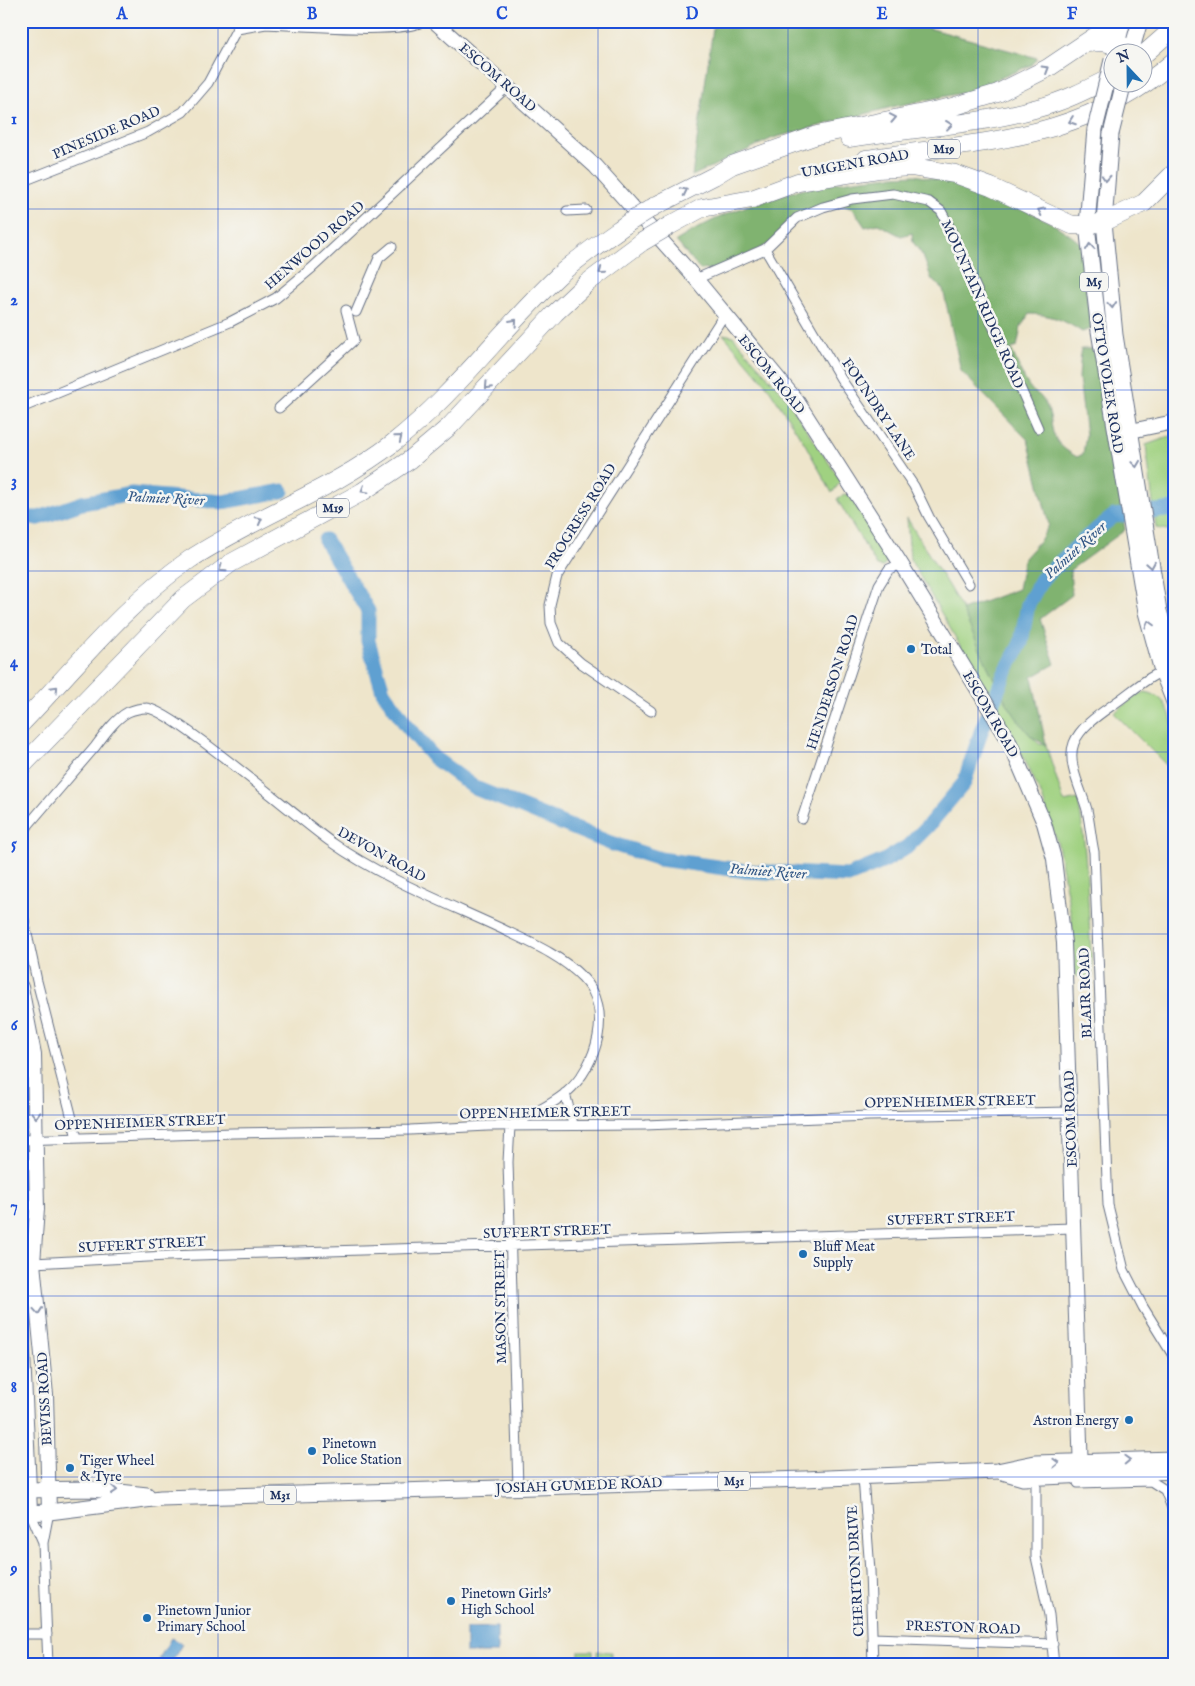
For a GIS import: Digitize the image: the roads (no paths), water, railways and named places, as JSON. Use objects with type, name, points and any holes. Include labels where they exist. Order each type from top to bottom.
[{"type":"highway","points":[[714,176],[732,164],[817,135],[952,107],[998,93],[1048,68],[1118,21]]},
{"type":"highway","points":[[1145,42],[1174,28]]},
{"type":"highway","points":[[1087,43],[1102,47]]},
{"type":"highway","name":"UMGENI ROAD","points":[[702,208],[777,178],[835,164],[974,145],[1036,133],[1074,121],[1108,106],[1153,78],[1174,61]]},
{"type":"highway","name":"UMGENI ROAD","points":[[714,176],[810,144],[964,123],[1038,108],[1081,93],[1102,82]]},
{"type":"highway","points":[[702,208],[752,199],[820,177],[878,169],[912,167],[955,174],[991,187],[1072,224],[1096,223],[1144,203],[1174,173]]},
{"type":"highway","name":"M19","points":[[21,724],[132,607],[165,578],[211,547],[340,477],[391,444],[438,404],[559,275],[591,249],[628,223],[655,206],[714,176]]},
{"type":"highway","name":"M19","points":[[21,767],[183,599],[236,560],[362,492],[411,459],[450,426],[562,307],[613,262],[642,242],[702,208]]},
{"type":"highway","points":[[21,776],[48,740]]},
{"type":"main road","name":"OTTO VOLEK ROAD","points":[[1123,21],[1124,42]]},
{"type":"main road","name":"OTTO VOLEK ROAD","points":[[1130,42],[1140,21]]},
{"type":"main road","name":"OTTO VOLEK ROAD","points":[[1109,92],[1095,129],[1099,332],[1116,434],[1174,661]]},
{"type":"main road","name":"OTTO VOLEK ROAD","points":[[1122,92],[1111,134],[1096,223],[1131,431],[1133,498]]},
{"type":"main road","name":"OTTO VOLEK ROAD","points":[[1137,519],[1146,612],[1168,669],[1174,702]]},
{"type":"main road","name":"JOSIAH GUMEDE ROAD","points":[[26,1512],[49,1512],[161,1498],[864,1477],[997,1471],[1036,1475],[1080,1468],[1174,1459]]},
{"type":"main road","name":"JOSIAH GUMEDE ROAD","points":[[1080,1468],[1174,1471]]},
{"type":"main road","name":"JOSIAH GUMEDE ROAD","points":[[25,1490],[128,1491],[161,1498]]},
{"type":"street","points":[[239,25],[264,23],[373,29],[412,26],[424,21]]},
{"type":"street","name":"ESCOM ROAD","points":[[434,21],[595,166],[696,279],[797,401],[902,564],[987,703],[1008,739],[1025,777],[1044,823],[1054,859],[1064,943],[1080,1468]]},
{"type":"street","name":"PINESIDE ROAD","points":[[21,182],[148,132],[183,112],[208,83],[239,25]]},
{"type":"street","name":"HENWOOD ROAD","points":[[21,408],[230,322],[276,298],[312,268],[508,86]]},
{"type":"street","name":"MOUNTAIN RIDGE ROAD","points":[[696,279],[765,249],[778,234],[797,218],[823,207],[852,199],[893,194],[929,202],[935,205],[948,222],[1038,428]]},
{"type":"street","points":[[567,211],[586,210]]},
{"type":"street","points":[[279,408],[354,340],[351,311],[379,258],[392,247]]},
{"type":"street","name":"FOUNDRY LANE","points":[[765,249],[841,379],[914,486],[929,517],[969,584]]},
{"type":"street","name":"PROGRESS ROAD","points":[[651,711],[581,663],[559,643],[551,624],[550,605],[557,576],[724,315]]},
{"type":"street","points":[[1116,434],[1174,422]]},
{"type":"street","name":"HENDERSON ROAD","points":[[802,819],[879,585],[889,569],[902,564]]},
{"type":"street","name":"BLAIR ROAD","points":[[1168,669],[1115,704],[1080,732],[1074,742],[1072,758],[1087,811],[1094,852],[1108,1205],[1124,1270],[1143,1308],[1174,1357]]},
{"type":"street","name":"DEVON ROAD","points":[[21,836],[111,728],[129,711],[151,708],[187,729],[346,852],[390,876],[527,941],[567,963],[584,979],[594,992],[600,1011],[597,1041],[590,1063],[579,1080],[565,1093],[510,1126]]},
{"type":"street","points":[[21,906],[37,980],[77,1138]]},
{"type":"street","name":"BEVISS ROAD","points":[[21,987],[34,1054],[37,1209],[27,1262],[46,1395],[49,1512],[43,1543],[48,1665]]},
{"type":"street","points":[[565,1093],[573,1124]]},
{"type":"street","name":"OPPENHEIMER STREET","points":[[21,1140],[573,1124],[645,1125],[869,1116],[1070,1112]]},
{"type":"street","name":"MASON STREET","points":[[510,1126],[508,1162],[518,1486]]},
{"type":"street","name":"SUFFERT STREET","points":[[27,1262],[1073,1228]]},
{"type":"street","name":"BEVISS ROAD","points":[[21,1308],[26,1512],[43,1543]]},
{"type":"street","points":[[1054,1665],[1036,1557],[1036,1475],[1151,1481],[1165,1490],[1174,1513]]},
{"type":"street","name":"CHERITON DRIVE","points":[[864,1477],[873,1665]]},
{"type":"street","points":[[21,1634],[47,1634]]},
{"type":"street","name":"PRESTON ROAD","points":[[872,1638],[1052,1644]]},
{"type":"water","points":[[497,1627],[497,1653],[466,1653],[466,1628]]},
{"type":"water","points":[[171,1638],[182,1644],[170,1665],[159,1659]]},
{"type":"waterway","name":"Palmiet River","points":[[21,518],[39,518],[82,503],[132,494],[223,502],[282,491]]},
{"type":"waterway","name":"Palmiet River","points":[[325,540],[368,611],[368,641],[383,691],[407,726],[434,758],[475,788],[610,843],[660,859],[746,871],[848,876],[884,861],[907,847],[928,826],[964,783],[982,729],[1004,675],[1021,643],[1028,604],[1042,579],[1087,537],[1114,516],[1174,509]]},
{"type":"place","name":"Total","points":[[911,649]]},
{"type":"place","name":"Bluff Meat Supply","points":[[803,1254]]},
{"type":"place","name":"Astron Energy","points":[[1129,1420]]},
{"type":"place","name":"Pinetown Police Station","points":[[312,1451]]},
{"type":"place","name":"Tiger Wheel & Tyre","points":[[70,1468]]},
{"type":"place","name":"Pinetown Girls' High School","points":[[451,1601]]},
{"type":"place","name":"Pinetown Junior Primary School","points":[[147,1618]]}]
